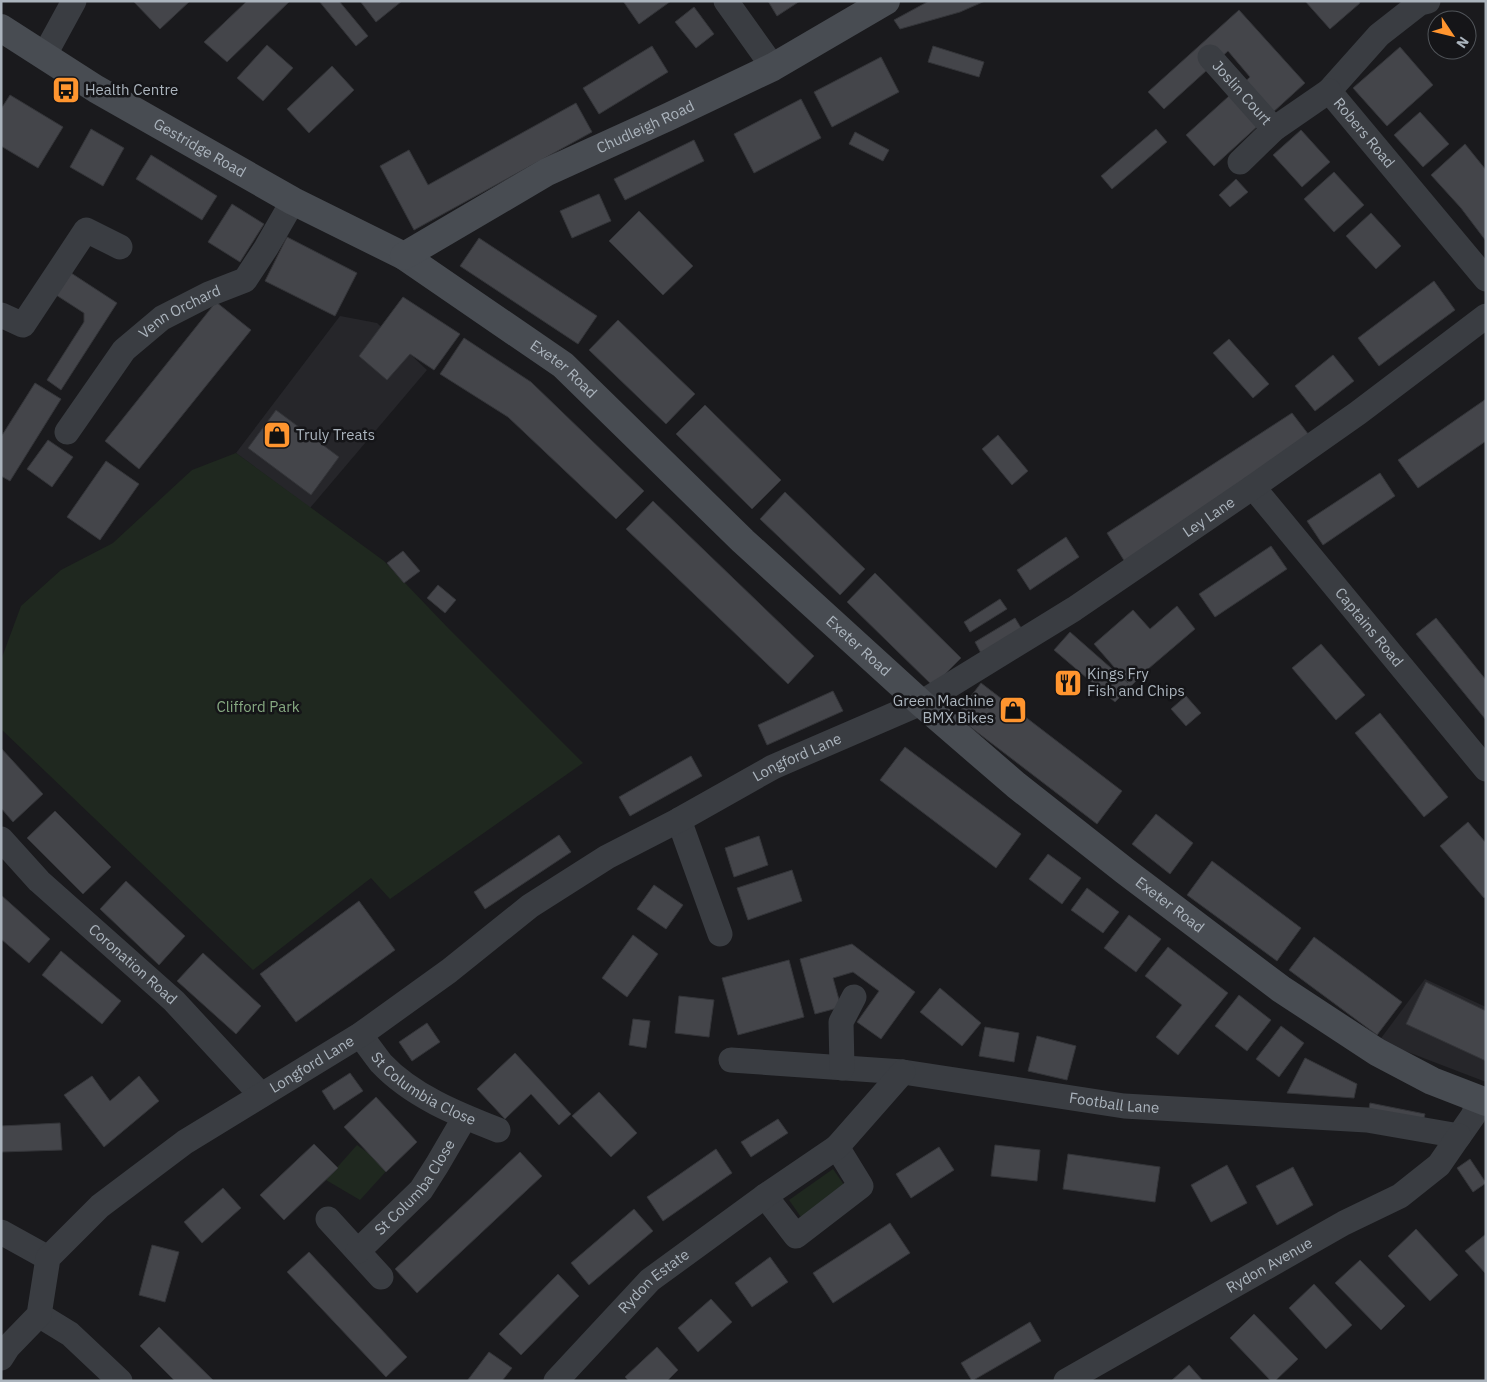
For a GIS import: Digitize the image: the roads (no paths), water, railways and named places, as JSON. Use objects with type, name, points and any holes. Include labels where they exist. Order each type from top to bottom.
[{"type":"main road","name":"Chudleigh Road","points":[[404,256],[547,172],[773,67],[886,1]]},
{"type":"main road","name":"Gestridge Road","points":[[1,28],[96,89],[293,201],[404,256]]},
{"type":"main road","name":"Exeter Road","points":[[404,256],[563,365],[743,541],[921,703],[1016,785],[1125,872],[1281,989],[1378,1052],[1432,1081],[1482,1101]]},
{"type":"street","points":[[44,56],[74,1]]},
{"type":"street","points":[[726,1],[773,67]]},
{"type":"street","name":"Robers Road","points":[[1428,1],[1420,3],[1379,35],[1329,91],[1486,279]]},
{"type":"street","name":"Joslin Court","points":[[1210,57],[1274,129]]},
{"type":"street","name":"Joslin Court","points":[[1240,162],[1274,129],[1329,91]]},
{"type":"street","name":"Venn Orchard","points":[[67,432],[124,350],[162,318],[209,294],[245,280],[293,201]]},
{"type":"street","points":[[1,315],[23,325],[86,230],[120,247]]},
{"type":"street","name":"Ley Lane","points":[[921,703],[1074,609],[1253,487],[1358,413],[1486,316]]},
{"type":"street","name":"Captains Road","points":[[1253,487],[1486,769]]},
{"type":"street","name":"Longford Lane","points":[[48,1258],[100,1206],[185,1142],[360,1035],[449,971],[530,906],[607,857],[679,820],[773,767],[921,703]]},
{"type":"street","points":[[679,820],[720,934]]},
{"type":"street","name":"Coronation Road","points":[[1,839],[39,881],[174,1001],[261,1095]]},
{"type":"street","points":[[842,1068],[841,1022],[854,997]]},
{"type":"street","name":"St Columbia Close","points":[[360,1035],[382,1063],[410,1087],[465,1117],[498,1130]]},
{"type":"street","name":"Football Lane","points":[[731,1060],[903,1072],[1124,1106],[1367,1120],[1459,1136]]},
{"type":"street","name":"Rydon Estate","points":[[556,1381],[650,1280],[765,1196],[837,1147],[903,1072]]},
{"type":"street","points":[[1459,1136],[1482,1101]]},
{"type":"street","name":"St Columba Close","points":[[358,1251],[421,1190],[465,1117]]},
{"type":"street","name":"Rydon Avenue","points":[[1066,1381],[1344,1223],[1400,1196],[1439,1165],[1459,1136]]},
{"type":"street","points":[[765,1196],[796,1236],[861,1186],[837,1147]]},
{"type":"street","points":[[328,1219],[381,1277]]},
{"type":"street","points":[[1,1232],[48,1258],[39,1314],[8,1347],[1,1358]]},
{"type":"street","points":[[39,1314],[70,1334],[120,1381]]},
{"type":"place","name":"Health Centre","points":[[66,90]]},
{"type":"place","name":"Truly Treats","points":[[277,435]]},
{"type":"place","name":"Kings Fry Fish and Chips","points":[[1068,683]]},
{"type":"place","name":"Green Machine BMX Bikes","points":[[1013,710]]},
{"type":"park label","name":"Clifford Park","points":[[258,707]]}]
